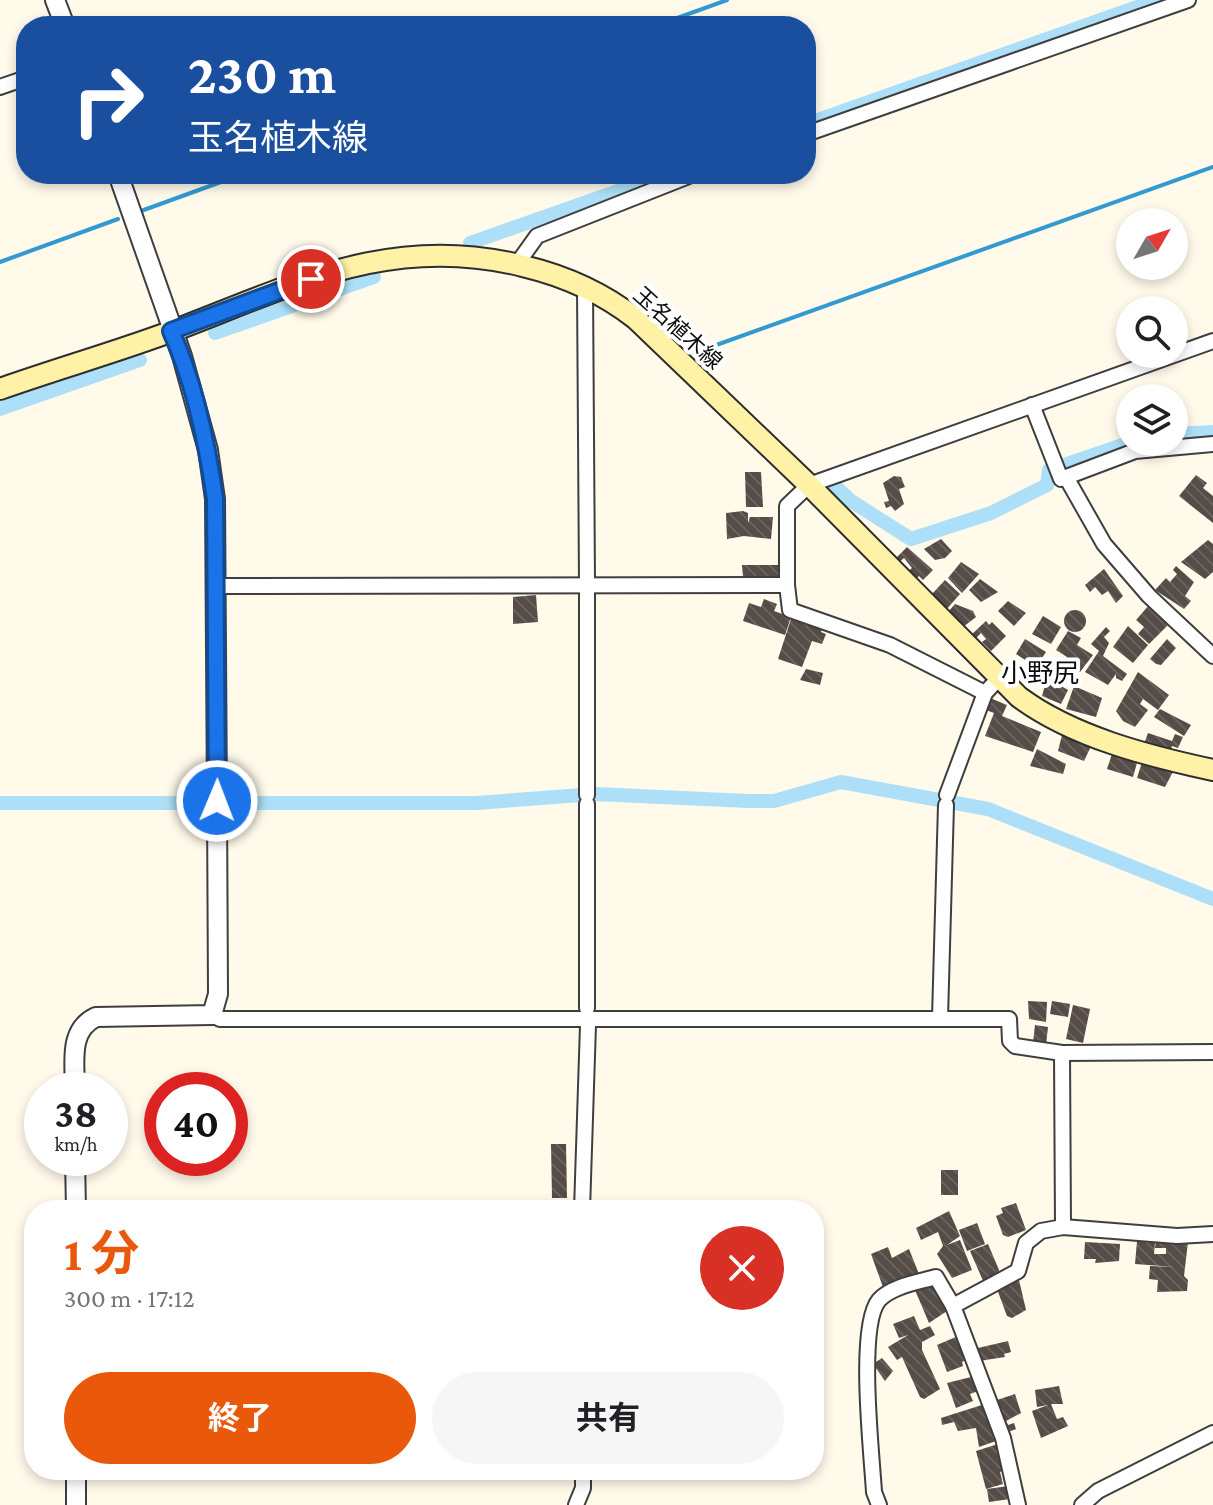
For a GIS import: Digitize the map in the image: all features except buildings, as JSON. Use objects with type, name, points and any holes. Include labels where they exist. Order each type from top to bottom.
[{"type":"main road","name":"玉名植木線","points":[[0,389],[176,342],[340,268],[410,254],[449,254],[517,264],[608,297],[636,319],[809,485],[992,685],[1019,697],[1054,720],[1121,744],[1211,765]]},
{"type":"street","points":[[816,130],[1188,0]]},
{"type":"street","points":[[121,184],[176,342],[208,450],[215,499],[218,586],[218,994],[212,1015]]},
{"type":"street","points":[[517,264],[537,236],[669,184]]},
{"type":"street","points":[[585,287],[587,1008]]},
{"type":"street","points":[[940,1018],[946,800],[992,685],[790,610],[787,506],[809,485],[1213,341]]},
{"type":"street","points":[[1032,405],[1061,479],[1135,451],[1213,444]]},
{"type":"street","points":[[1066,477],[1104,544],[1149,596],[1213,656]]},
{"type":"street","points":[[218,586],[787,585]]},
{"type":"street","points":[[76,1072],[77,1033],[88,1020],[96,1017],[1009,1019],[1010,1041],[1015,1046],[1062,1053],[1213,1052]]},
{"type":"street","points":[[582,1200],[588,1025]]},
{"type":"street","points":[[1062,1053],[1063,1227]]},
{"type":"street","points":[[75,1176],[76,1200]]},
{"type":"street","points":[[953,1306],[1018,1271],[1032,1235],[1063,1227],[1177,1236],[1213,1234]]},
{"type":"street","points":[[879,1505],[874,1492],[867,1364],[875,1305],[891,1291],[936,1277],[953,1306],[1003,1438],[1018,1505]]},
{"type":"street","points":[[1082,1505],[1098,1491],[1213,1433]]},
{"type":"street","points":[[76,1480],[76,1505]]},
{"type":"street","points":[[580,1503],[582,1480]]},
{"type":"waterway","points":[[683,16],[727,0]]},
{"type":"waterway","points":[[816,120],[1157,0]]},
{"type":"waterway","points":[[694,353],[1213,167]]},
{"type":"waterway","points":[[141,211],[215,184]]},
{"type":"waterway","points":[[470,243],[638,184]]},
{"type":"waterway","points":[[0,262],[118,219]]},
{"type":"waterway","points":[[215,333],[374,277]]},
{"type":"waterway","points":[[0,409],[140,360]]},
{"type":"waterway","points":[[1188,433],[1213,432]]},
{"type":"waterway","points":[[831,482],[851,501],[911,539],[991,513],[1047,485],[1049,470],[1116,447]]},
{"type":"waterway","points":[[0,803],[476,803],[595,794],[774,801],[841,782],[988,809],[1213,899]]},
{"type":"district","name":"小野尻","points":[[1040,673]]},
{"type":"route","points":[[217,801],[218,586],[215,499],[208,450],[182,356],[171,331],[311,279]]}]
